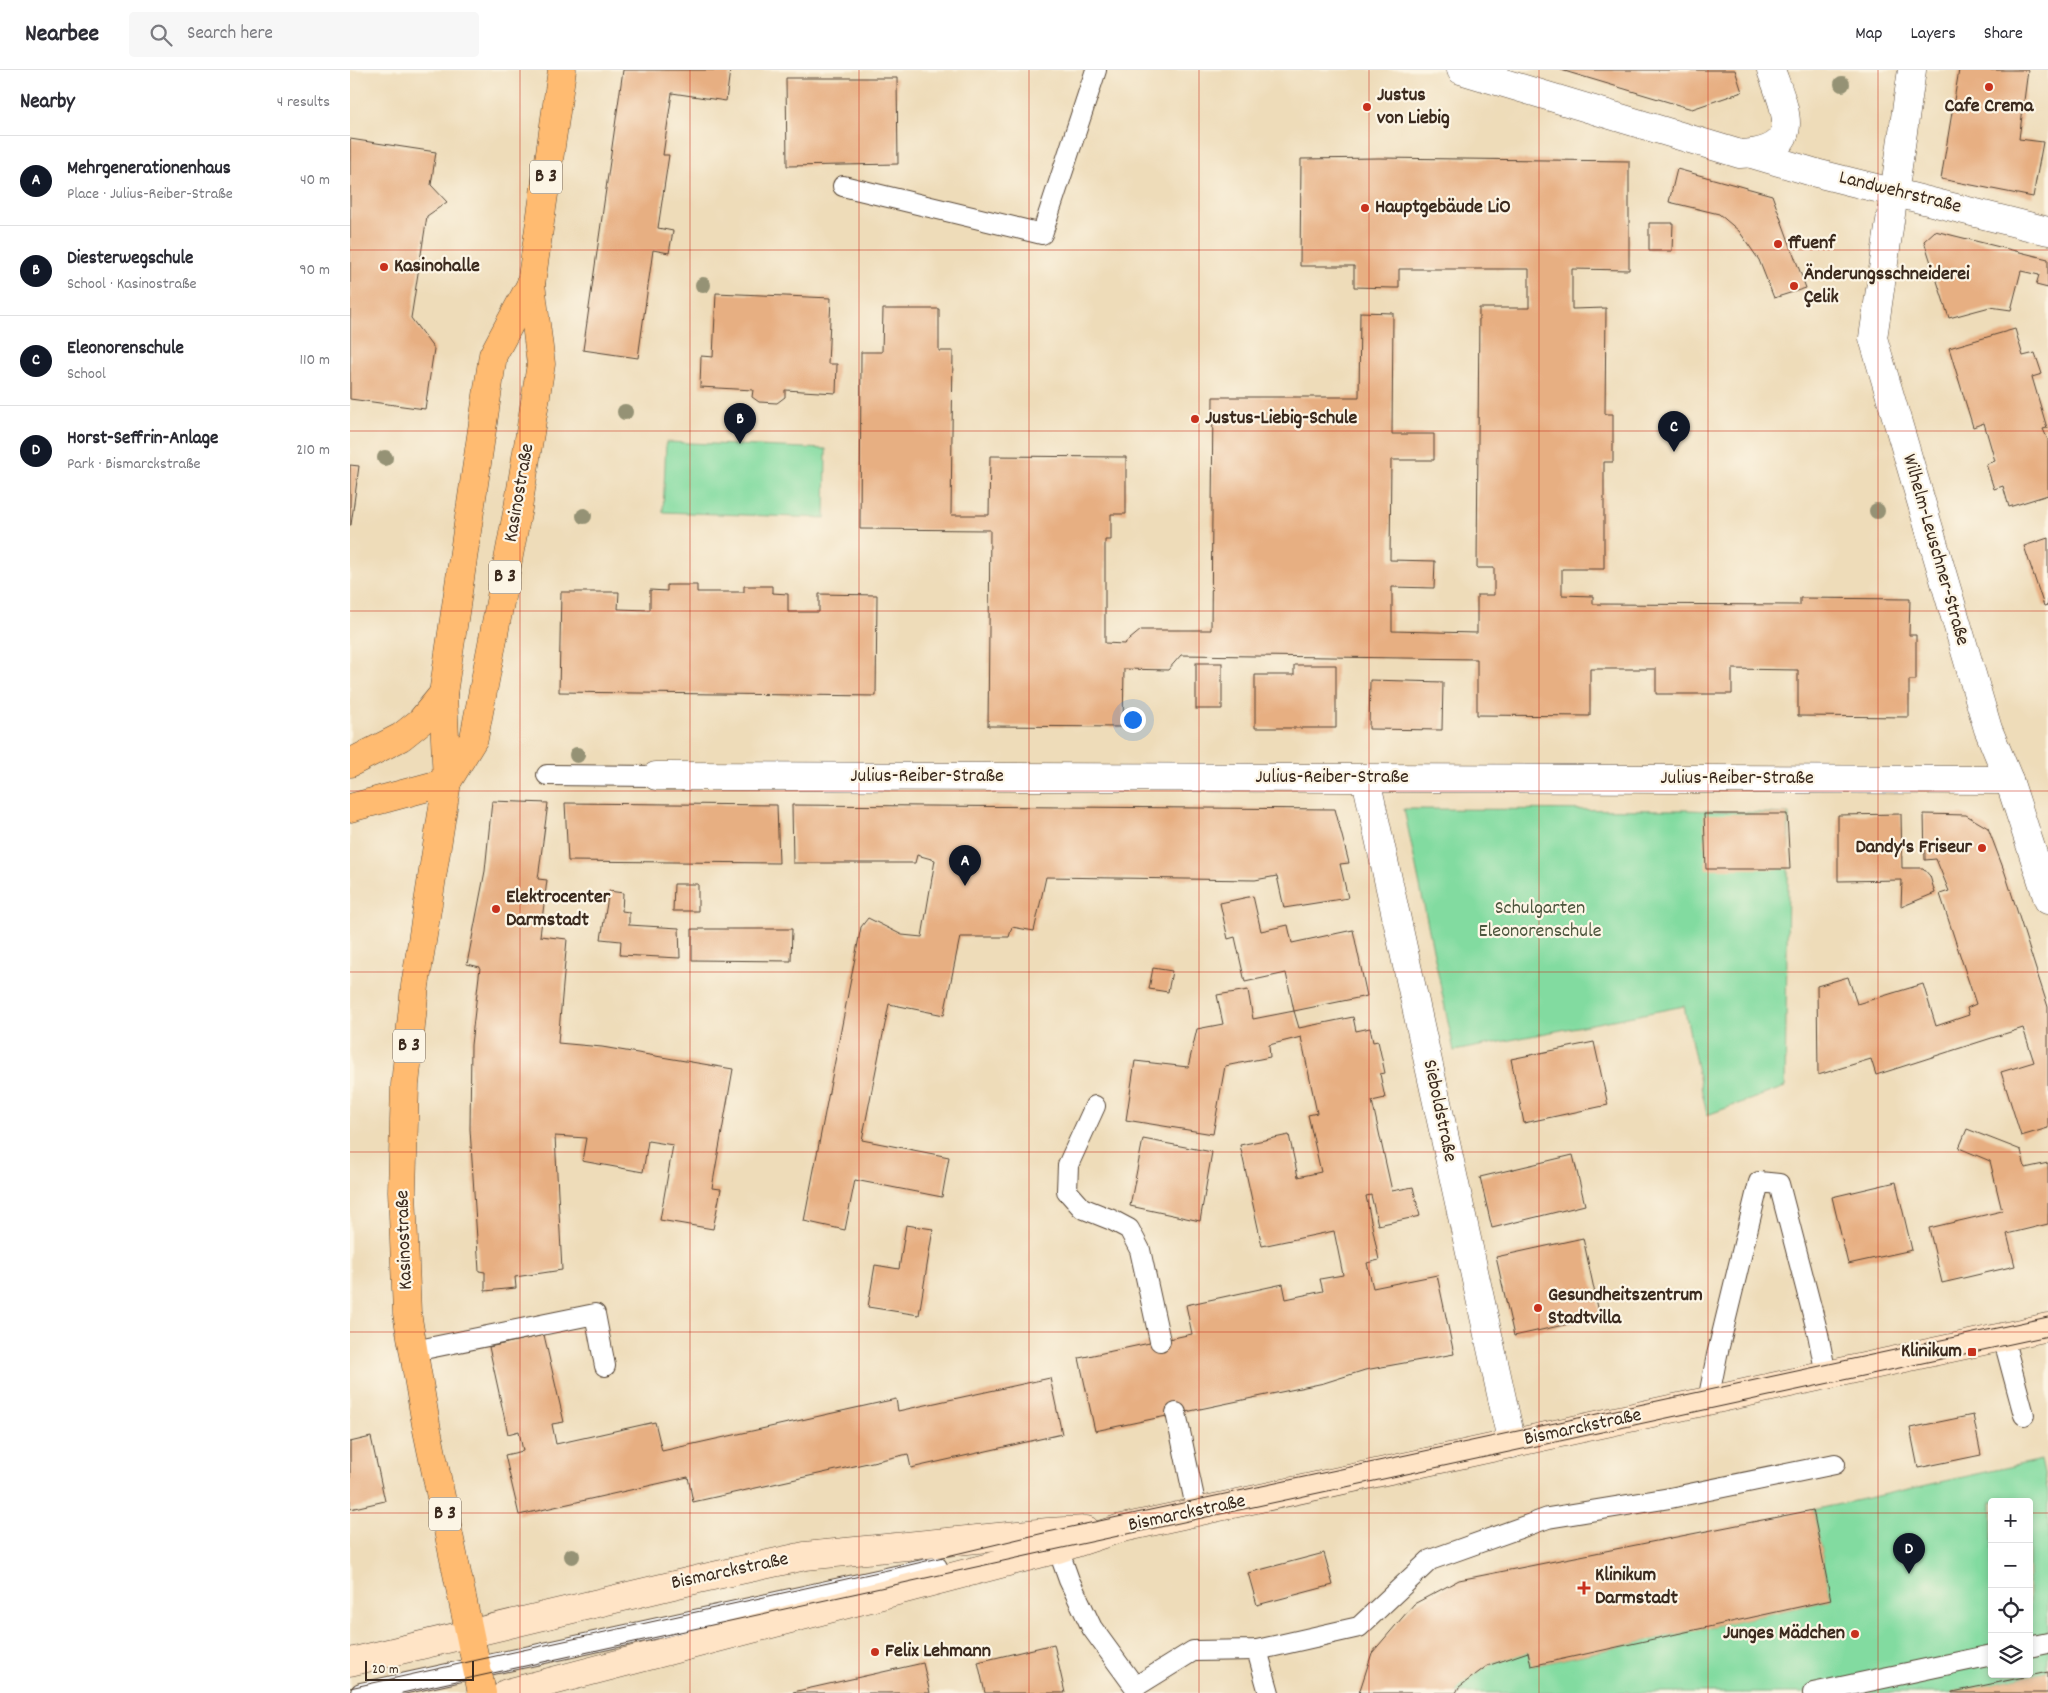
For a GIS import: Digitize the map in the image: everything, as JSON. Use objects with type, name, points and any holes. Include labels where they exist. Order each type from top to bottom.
[{"type":"main road","name":"Kasinostraße","points":[[447,782],[474,738],[518,508],[541,364],[531,284],[562,70]]},
{"type":"main road","name":"Kasinostraße","points":[[479,1680],[429,1439],[407,1313],[402,1191],[405,1085],[415,986],[447,782],[442,694],[493,354],[531,284]]},
{"type":"main road","points":[[350,763],[401,737],[421,721],[442,694]]},
{"type":"main road","points":[[350,808],[447,782]]},
{"type":"main road","name":"Bismarckstraße","points":[[507,1693],[1058,1549],[1118,1529],[2048,1327]]},
{"type":"main road","name":"Bismarckstraße","points":[[350,1662],[699,1579],[805,1556],[1048,1532],[1118,1529]]},
{"type":"street","name":"Landwehrstraße","points":[[1461,70],[1740,154],[1752,154],[1816,173],[2048,231]]},
{"type":"street","points":[[1752,154],[1775,145],[1782,138],[1785,130],[1787,116],[1771,70]]},
{"type":"street","name":"Wilhelm-Leuschner-Straße","points":[[1912,70],[1873,338],[1988,729],[2009,780],[2048,900]]},
{"type":"street","name":"Julius-Reiber-Straße","points":[[656,776],[2009,780]]},
{"type":"street","name":"Sieboldstraße","points":[[1366,779],[1512,1444]]},
{"type":"lane","points":[[843,186],[1042,234],[1096,70]]},
{"type":"lane","points":[[547,775],[656,776]]},
{"type":"lane","points":[[1095,1106],[1068,1165],[1067,1191],[1082,1208],[1129,1229],[1140,1250],[1160,1341]]},
{"type":"lane","points":[[1708,1401],[1717,1355],[1759,1182],[1780,1184],[1818,1334],[1826,1375]]},
{"type":"lane","points":[[414,1351],[595,1314],[605,1366]]},
{"type":"lane","points":[[2003,1337],[2024,1414]]},
{"type":"lane","points":[[1176,1413],[1197,1512]]},
{"type":"lane","points":[[1058,1549],[1069,1580],[1092,1628],[1135,1690],[1193,1651],[1257,1650],[1359,1627],[1430,1560],[1548,1518],[1670,1498],[1835,1464]]},
{"type":"lane","name":"Bismarckstraße","points":[[361,1693],[479,1680],[1118,1529]]},
{"type":"lane","points":[[2033,1646],[2048,1643]]},
{"type":"lane","points":[[1257,1650],[1269,1693]]},
{"type":"lane","points":[[1813,1693],[1988,1656]]},
{"type":"green space","points":[[666,442],[826,449],[825,518],[663,512]]},
{"type":"green space","name":"Schulgarten Eleonorenschule","points":[[1404,809],[1688,810],[1789,814],[1785,1087],[1707,1115],[1684,1006],[1454,1051]]},
{"type":"green space","points":[[2041,1460],[2048,1492],[2048,1672],[2033,1675],[2033,1498],[1988,1498],[1988,1678],[2020,1678],[1949,1693],[1456,1693],[1468,1678],[1487,1666],[1528,1652],[1532,1666],[1831,1600],[1813,1510]]},
{"type":"building","points":[[623,70],[730,70],[726,101],[672,93],[663,155],[669,155],[658,228],[673,231],[669,253],[653,250],[638,358],[583,350]]},
{"type":"building","points":[[1561,70],[1735,70],[1742,92],[1692,109]]},
{"type":"building","points":[[1959,70],[2028,70],[2019,139],[2043,142],[2033,197],[1941,179]]},
{"type":"building","points":[[786,78],[897,78],[898,164],[787,166]]},
{"type":"building","name":"Kasinohalle","points":[[350,139],[436,152],[431,185],[447,202],[427,216],[411,318],[434,349],[425,409],[350,399]]},
{"type":"building","points":[[1301,159],[1629,161],[1629,270],[1572,269],[1572,309],[1606,308],[1605,414],[1613,414],[1613,462],[1604,462],[1604,569],[1562,569],[1562,595],[1593,596],[1593,604],[1800,605],[1800,598],[1910,599],[1909,635],[1916,635],[1916,680],[1909,680],[1909,717],[1798,716],[1798,670],[1732,669],[1732,694],[1656,694],[1656,669],[1590,669],[1590,716],[1477,715],[1477,659],[1181,655],[1168,670],[1124,669],[1123,727],[988,726],[990,530],[860,529],[861,352],[882,352],[883,309],[939,309],[939,351],[953,351],[951,515],[989,515],[990,456],[1126,457],[1126,514],[1111,514],[1111,540],[1105,540],[1105,643],[1124,644],[1141,630],[1211,630],[1213,397],[1359,397],[1360,312],[1393,313],[1392,434],[1434,434],[1434,460],[1391,460],[1390,560],[1435,561],[1434,588],[1392,587],[1392,631],[1477,633],[1477,595],[1494,595],[1494,568],[1477,568],[1479,308],[1529,308],[1529,269],[1399,269],[1399,288],[1393,288],[1354,287],[1354,266],[1300,266]]},
{"type":"building","points":[[1677,169],[1772,195],[1806,288],[1774,298],[1759,260],[1739,231],[1719,214],[1669,202]]},
{"type":"building","points":[[1649,223],[1673,223],[1672,251],[1649,251]]},
{"type":"building","points":[[1935,231],[2048,259],[2048,288],[2036,285],[2039,275],[2021,271],[2011,310],[1990,307],[1949,318],[1924,241]]},
{"type":"building","points":[[716,293],[831,298],[828,364],[837,364],[836,393],[785,390],[785,397],[777,403],[759,402],[752,397],[753,390],[700,387],[701,356],[713,357]]},
{"type":"building","points":[[2015,329],[2023,356],[2035,353],[2042,374],[2032,377],[2047,428],[2043,429],[2048,440],[2048,495],[2009,507],[2003,486],[1994,489],[1986,464],[1995,461],[1984,423],[1973,427],[1949,348]]},
{"type":"building","points":[[350,465],[359,466],[351,525],[350,525]]},
{"type":"building","points":[[2048,538],[2048,605],[2044,606],[2024,546]]},
{"type":"building","points":[[667,585],[697,585],[697,592],[744,592],[744,586],[772,586],[772,593],[788,594],[788,612],[819,612],[819,594],[877,595],[876,696],[559,692],[561,592],[619,592],[618,609],[650,610],[650,590],[667,591]]},
{"type":"building","points":[[1196,663],[1222,663],[1222,709],[1196,709]]},
{"type":"building","points":[[1294,665],[1336,665],[1336,728],[1255,728],[1255,675],[1294,675]]},
{"type":"building","points":[[1370,680],[1443,682],[1442,730],[1369,729]]},
{"type":"building","points":[[492,801],[548,803],[538,879],[547,880],[540,936],[567,939],[558,1043],[602,1047],[733,1069],[712,1188],[721,1189],[713,1229],[660,1220],[673,1145],[648,1141],[643,1172],[582,1161],[586,1138],[555,1136],[562,1270],[515,1277],[516,1288],[485,1291],[485,1272],[479,1271],[470,1129],[471,1045],[480,967],[467,964],[485,871]]},
{"type":"building","points":[[565,803],[777,805],[779,863],[568,861]]},
{"type":"building","points":[[792,805],[1335,809],[1349,863],[1340,864],[1348,898],[1284,908],[1277,876],[1255,880],[1046,877],[1034,931],[1012,927],[1009,937],[960,937],[944,1015],[889,1004],[862,1140],[949,1157],[942,1197],[855,1180],[845,1230],[804,1221],[861,927],[868,918],[902,935],[922,937],[935,860],[917,855],[915,863],[793,863]]},
{"type":"building","points":[[1704,814],[1787,814],[1790,869],[1706,869]]},
{"type":"building","points":[[1901,814],[1902,868],[1923,868],[1930,876],[1935,893],[1901,907],[1902,880],[1838,881],[1838,815]]},
{"type":"building","points":[[1924,814],[1966,815],[1988,828],[2005,873],[2048,1007],[2048,1128],[2021,1136],[2001,1072],[2034,1062],[2023,1028],[1876,1075],[1871,1059],[1818,1075],[1817,986],[1848,977],[1857,1004],[1923,984],[1936,1026],[1969,1015],[1967,1008],[1976,1004],[1940,894],[1949,891],[1936,859],[1925,860]]},
{"type":"building","points":[[674,884],[698,884],[698,911],[673,911]]},
{"type":"building","points":[[609,891],[623,893],[622,911],[629,912],[629,925],[679,928],[680,958],[620,955],[621,941],[601,939]]},
{"type":"building","points":[[1253,896],[1261,931],[1288,925],[1292,943],[1353,930],[1367,996],[1294,1011],[1286,973],[1245,982],[1235,937],[1228,939],[1220,903]]},
{"type":"building","points":[[692,929],[792,929],[791,961],[692,960]]},
{"type":"building","points":[[1153,968],[1172,971],[1168,992],[1149,989]]},
{"type":"building","points":[[1248,990],[1253,1019],[1294,1011],[1299,1028],[1353,1017],[1356,1031],[1370,1028],[1373,1042],[1378,1041],[1385,1073],[1380,1074],[1385,1098],[1372,1101],[1392,1191],[1413,1187],[1420,1216],[1378,1225],[1371,1195],[1366,1196],[1379,1260],[1367,1263],[1373,1288],[1437,1275],[1454,1354],[1365,1370],[1324,1383],[1095,1431],[1079,1358],[1192,1334],[1186,1305],[1283,1284],[1286,1299],[1323,1291],[1320,1279],[1343,1275],[1334,1231],[1262,1246],[1240,1145],[1289,1135],[1298,1177],[1321,1172],[1308,1115],[1317,1113],[1301,1037],[1269,1045],[1270,1057],[1225,1066],[1213,1134],[1126,1120],[1135,1061],[1188,1067],[1197,1029],[1223,1024],[1217,995]]},
{"type":"building","points":[[1594,1042],[1608,1105],[1524,1123],[1511,1059]]},
{"type":"building","points":[[1967,1129],[2021,1150],[2025,1168],[2048,1163],[2048,1224],[2007,1234],[2015,1266],[1942,1283],[1929,1228],[2002,1211],[1990,1161],[1959,1148]]},
{"type":"building","points":[[1143,1139],[1212,1152],[1200,1221],[1130,1206]]},
{"type":"building","points":[[1573,1155],[1585,1205],[1492,1228],[1480,1177]]},
{"type":"building","points":[[1896,1182],[1912,1250],[1848,1264],[1832,1197]]},
{"type":"building","points":[[906,1225],[933,1229],[919,1315],[868,1307],[875,1265],[899,1269]]},
{"type":"building","points":[[1583,1238],[1600,1317],[1514,1336],[1496,1257]]},
{"type":"building","points":[[544,1335],[564,1422],[552,1424],[556,1444],[655,1422],[662,1451],[896,1399],[898,1411],[1050,1378],[1062,1434],[911,1468],[908,1454],[693,1502],[688,1477],[519,1515],[505,1455],[523,1451],[519,1431],[508,1434],[489,1347]]},
{"type":"building","points":[[1973,1415],[1981,1455],[1918,1468],[1910,1428]]},
{"type":"building","points":[[371,1437],[385,1501],[350,1509],[350,1442]]},
{"type":"building","points":[[1813,1510],[1831,1600],[1531,1666],[1528,1652],[1487,1666],[1459,1687],[1456,1693],[1359,1693],[1372,1653],[1414,1604],[1459,1580]]},
{"type":"building","points":[[1324,1553],[1333,1585],[1257,1605],[1248,1573]]},
{"type":"building","points":[[1054,1644],[1065,1693],[985,1693],[978,1662]]},
{"type":"building","points":[[923,1663],[930,1693],[793,1693],[793,1692]]},
{"type":"building","points":[[2048,1672],[2048,1693],[1953,1693],[2020,1678],[2033,1678],[2033,1675]]},
{"type":"tram line","points":[[350,1688],[901,1567],[1048,1532],[2048,1317]]},
{"type":"tram line","points":[[402,1693],[1058,1549],[2048,1336]]},
{"type":"place","name":"Cafe Crema","points":[[1989,87]]},
{"type":"place","name":"Justus von Liebig","points":[[1367,107]]},
{"type":"place","name":"Hauptgebäude LiO","points":[[1365,208]]},
{"type":"place","name":"ffuenf","points":[[1778,244]]},
{"type":"place","name":"Kasinohalle","points":[[384,267]]},
{"type":"place","name":"Änderungsschneiderei Çelik","points":[[1794,286]]},
{"type":"place","name":"Justus-Liebig-Schule","points":[[1195,419]]},
{"type":"place","name":"Diesterwegschule","points":[[740,444]]},
{"type":"place","name":"Eleonorenschule","points":[[1674,452]]},
{"type":"place","name":"Dandy's Friseur","points":[[1982,848]]},
{"type":"place","name":"Mehrgenerationenhaus","points":[[965,886]]},
{"type":"place","name":"Elektrocenter Darmstadt","points":[[496,909]]},
{"type":"place","name":"Gesundheitszentrum Stadtvilla","points":[[1538,1308]]},
{"type":"place","name":"Klinikum","points":[[1972,1352]]},
{"type":"place","name":"Horst-Seffrin-Anlage","points":[[1909,1574]]},
{"type":"place","name":"Klinikum Darmstadt","points":[[1584,1588]]},
{"type":"place","name":"Junges Mädchen","points":[[1855,1634]]},
{"type":"place","name":"Felix Lehmann","points":[[875,1652]]}]
